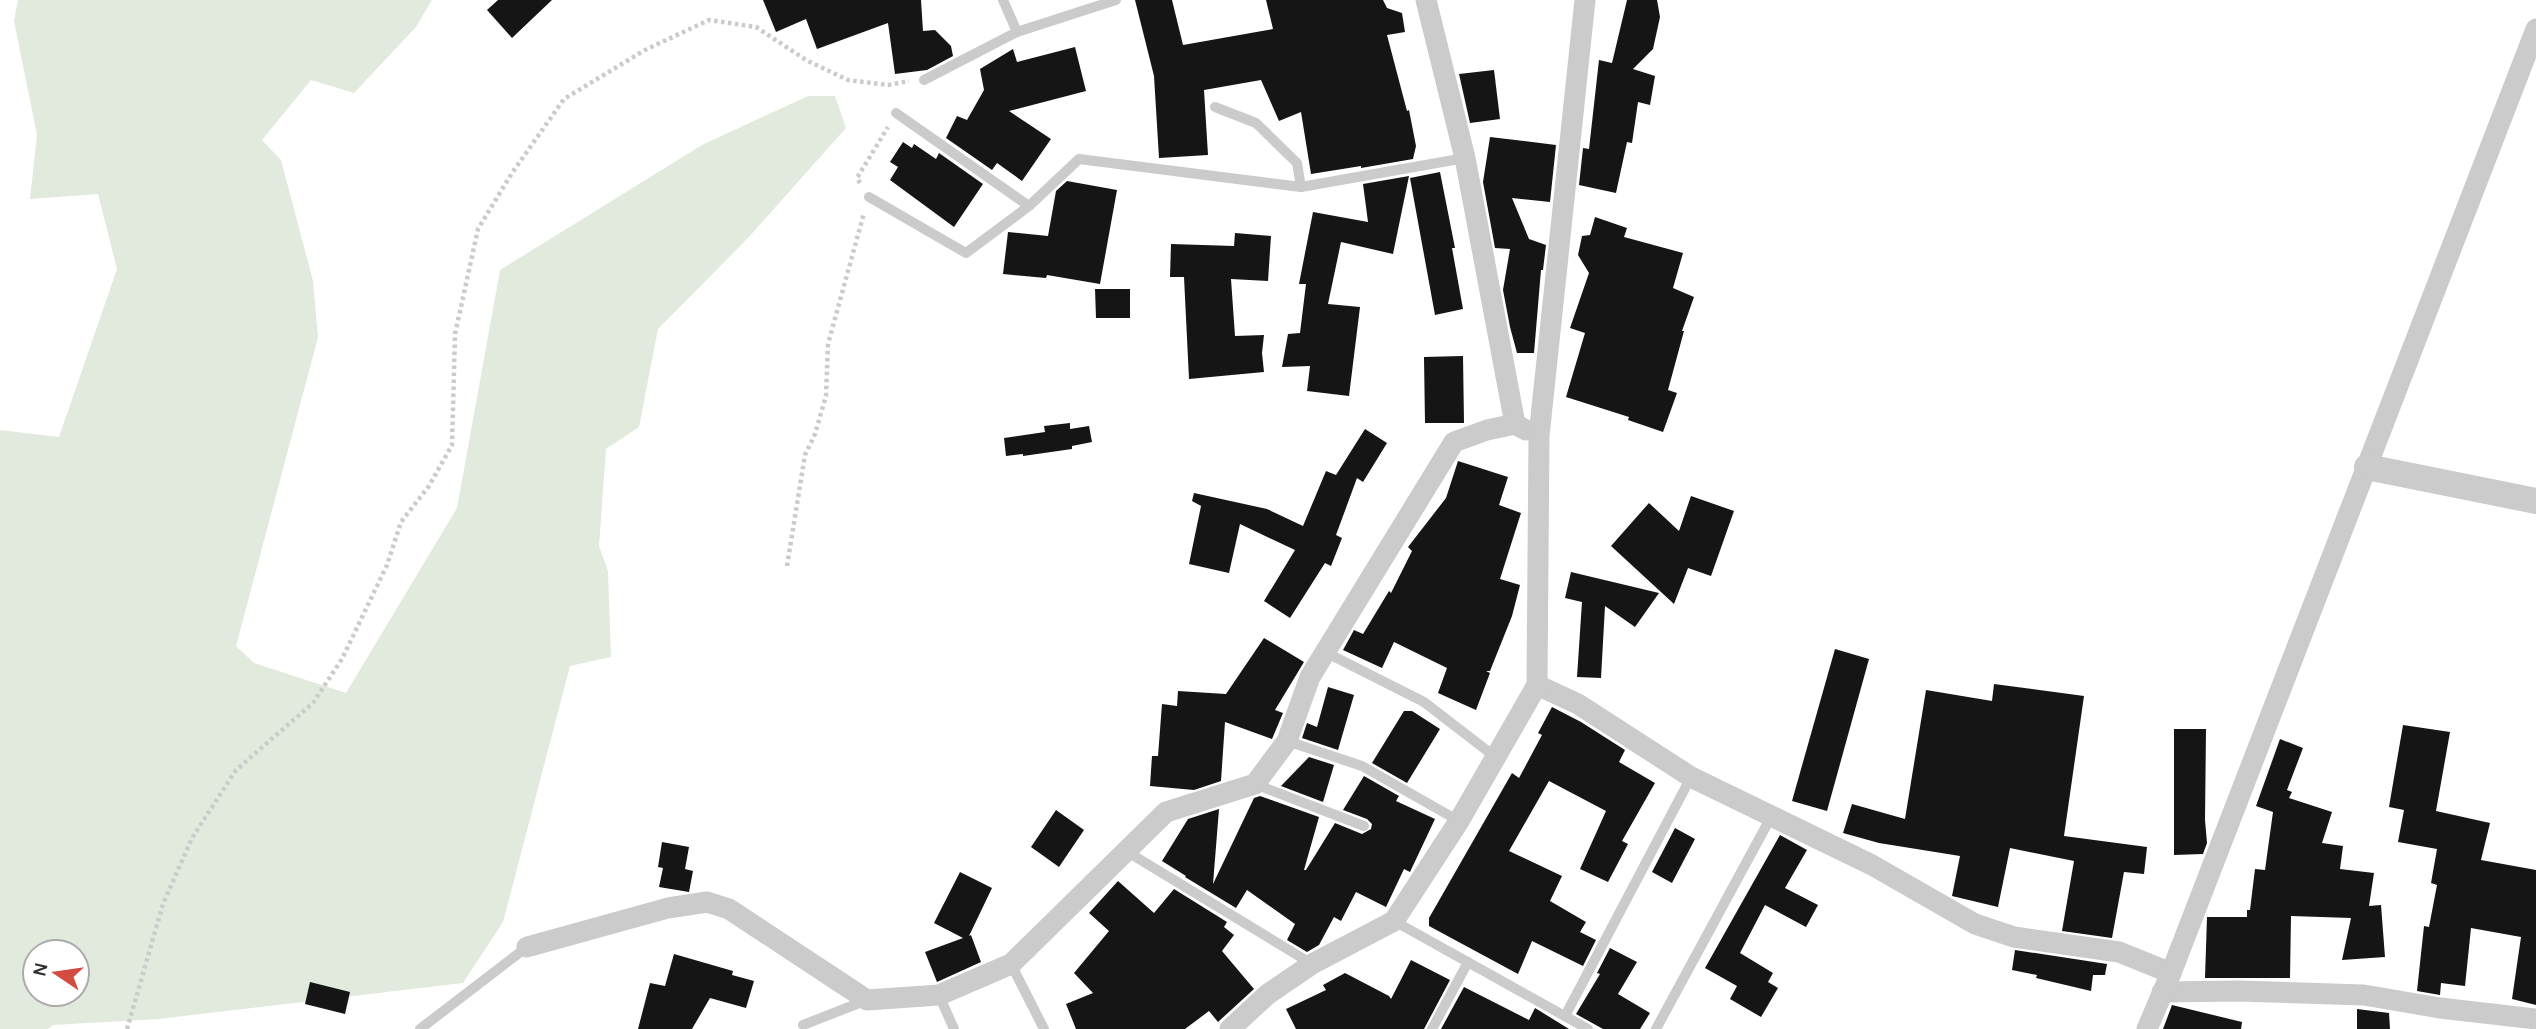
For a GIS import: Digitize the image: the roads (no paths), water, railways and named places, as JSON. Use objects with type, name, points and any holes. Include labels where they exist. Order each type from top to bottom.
[{"type":"street","points":[[1426,0],[1465,158],[1515,424]]},
{"type":"street","points":[[1230,1029],[1268,994],[1312,964],[1394,921],[1459,821],[1494,756],[1538,685],[1539,436],[1585,0]]},
{"type":"street","points":[[2147,1029],[2536,29]]},
{"type":"street","points":[[527,947],[668,908],[707,902],[730,909],[867,1000],[939,995],[1011,964],[1166,812],[1255,784],[1287,741],[1310,677],[1454,442],[1487,430],[1515,424],[1539,436]]},
{"type":"street","points":[[2367,467],[2536,501]]},
{"type":"street","points":[[1538,685],[1578,704],[1691,778],[1872,865],[1975,925],[2014,937],[2119,952],[2171,973]]},
{"type":"street","points":[[2162,992],[2239,991],[2364,995],[2487,1021],[2536,1019]]},
{"type":"lane","points":[[1003,0],[1017,32]]},
{"type":"lane","points":[[923,80],[1017,32],[1116,0]]},
{"type":"lane","points":[[1215,107],[1256,123],[1297,163],[1301,187]]},
{"type":"lane","points":[[896,113],[1029,206]]},
{"type":"lane","points":[[869,197],[966,253],[1029,206],[1079,159],[1301,187],[1465,158]]},
{"type":"lane","points":[[1325,652],[1424,702],[1494,756]]},
{"type":"lane","points":[[1287,741],[1362,766],[1459,821]]},
{"type":"lane","points":[[1569,1022],[1691,778]]},
{"type":"lane","points":[[1255,784],[1364,826]]},
{"type":"lane","points":[[1656,1029],[1772,817]]},
{"type":"lane","points":[[1126,851],[1312,964]]},
{"type":"lane","points":[[1394,921],[1569,1022],[1588,1029]]},
{"type":"lane","points":[[420,1029],[527,947]]},
{"type":"lane","points":[[1432,1029],[1468,962]]},
{"type":"lane","points":[[1011,964],[1044,1029]]},
{"type":"lane","points":[[939,995],[954,1029]]},
{"type":"lane","points":[[803,1025],[867,1000]]}]
